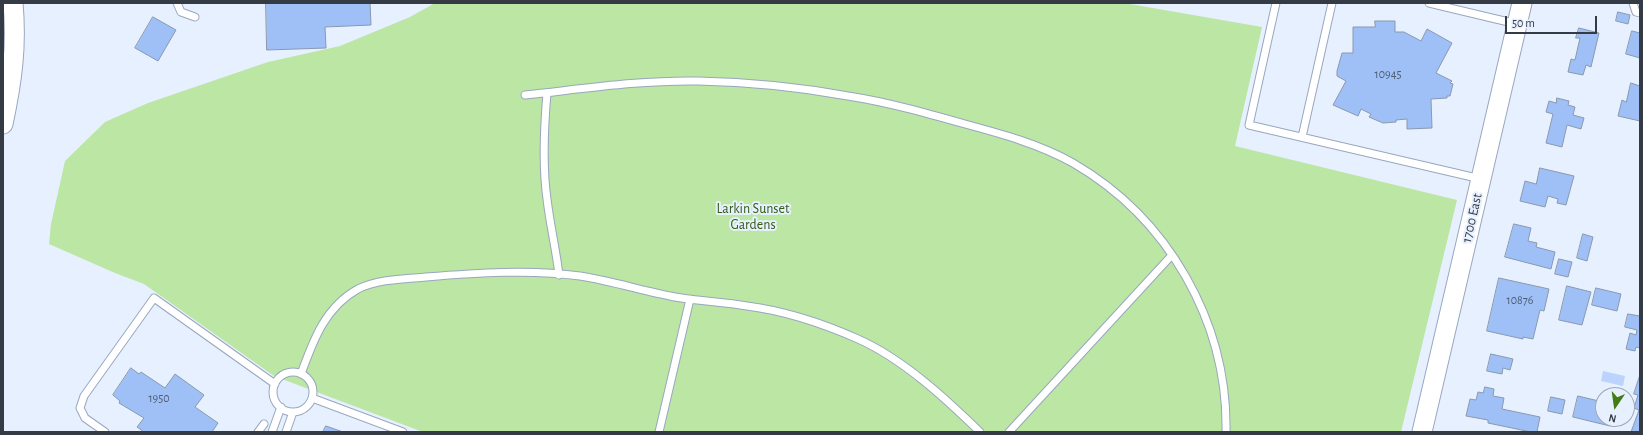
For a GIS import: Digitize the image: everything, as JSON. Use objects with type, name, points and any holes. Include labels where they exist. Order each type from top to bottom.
[{"type":"main road","points":[[3,124],[14,64],[9,29],[13,3]]},
{"type":"main road","name":"1700 East","points":[[1422,432],[1522,3]]},
{"type":"lane","points":[[177,3],[181,12],[195,17]]},
{"type":"lane","points":[[1276,3],[1249,125],[1481,179]]},
{"type":"lane","points":[[1302,137],[1332,3]]},
{"type":"lane","points":[[1429,3],[1517,24]]},
{"type":"lane","points":[[1633,3],[1636,12],[1640,13]]},
{"type":"lane","points":[[525,95],[617,84],[697,81],[783,87],[849,96],[926,113],[1028,142],[1072,162],[1111,189],[1149,224],[1186,274],[1195,291],[1211,330],[1218,352],[1223,383],[1226,432]]},
{"type":"lane","points":[[547,93],[544,121],[544,158],[547,199],[560,275]]},
{"type":"lane","points":[[1009,432],[1172,255]]},
{"type":"lane","points":[[301,374],[321,325],[332,310],[359,289],[378,283],[397,280],[466,274],[512,273],[580,276],[690,299],[750,306],[786,313],[824,325],[860,340],[896,361],[928,384],[980,432]]},
{"type":"lane","points":[[105,432],[85,418],[80,408],[84,396],[154,298],[276,384]]},
{"type":"lane","points":[[659,432],[690,299]]},
{"type":"lane","points":[[296,372],[301,374],[312,385],[312,398],[305,408],[293,412],[281,407],[274,396],[276,384],[285,374],[296,372]]},
{"type":"lane","points":[[312,398],[403,432]]},
{"type":"lane","points":[[274,431],[281,407]]},
{"type":"lane","points":[[286,432],[293,412]]},
{"type":"lane","points":[[258,432],[264,424]]},
{"type":"green space","name":"Larkin Sunset Gardens","points":[[435,3],[1124,3],[1262,27],[1235,146],[1457,200],[1401,432],[423,432],[274,376],[144,284],[49,244],[51,224],[65,161],[105,122],[148,103],[268,62],[340,46],[410,17]]},
{"type":"water","points":[[1603,371],[1625,376],[1623,386],[1601,381]]},
{"type":"building","points":[[266,3],[370,3],[371,25],[325,27],[326,48],[267,50]]},
{"type":"building","points":[[1618,12],[1630,15],[1628,24],[1616,21]]},
{"type":"building","points":[[153,17],[176,30],[158,61],[135,48]]},
{"type":"building","points":[[1375,21],[1395,21],[1395,32],[1404,32],[1421,41],[1427,29],[1452,43],[1436,73],[1452,81],[1450,83],[1453,84],[1450,96],[1447,96],[1447,98],[1431,99],[1432,128],[1407,129],[1407,119],[1383,123],[1369,117],[1371,114],[1361,109],[1358,116],[1333,105],[1346,81],[1337,76],[1337,71],[1342,53],[1353,53],[1353,27],[1375,27]]},
{"type":"building","points":[[1579,28],[1599,33],[1591,67],[1586,65],[1583,75],[1568,72],[1571,59],[1575,60],[1580,38],[1576,38]]},
{"type":"building","points":[[1632,31],[1640,33],[1640,58],[1626,54]]},
{"type":"building","points":[[1631,83],[1640,86],[1640,121],[1618,116],[1622,100],[1626,102]]},
{"type":"building","points":[[1557,98],[1569,101],[1568,105],[1575,107],[1573,115],[1584,118],[1581,129],[1567,125],[1562,147],[1546,143],[1553,114],[1546,112],[1549,101],[1556,103]]},
{"type":"building","points":[[1540,168],[1574,176],[1566,205],[1557,203],[1558,199],[1548,196],[1545,207],[1520,201],[1525,181],[1536,184]]},
{"type":"building","points":[[1514,224],[1531,228],[1528,241],[1537,243],[1536,247],[1555,252],[1551,269],[1505,257]]},
{"type":"building","points":[[1583,234],[1593,237],[1587,261],[1577,258]]},
{"type":"building","points":[[1559,259],[1572,262],[1568,277],[1555,274]]},
{"type":"building","points":[[1499,278],[1549,289],[1544,311],[1540,310],[1533,339],[1523,337],[1523,339],[1487,331]]},
{"type":"building","points":[[1567,286],[1591,292],[1582,325],[1559,320]]},
{"type":"building","points":[[1596,288],[1621,294],[1617,311],[1592,305]]},
{"type":"building","points":[[1628,314],[1640,316],[1640,348],[1636,347],[1635,351],[1626,349],[1630,333],[1636,335],[1637,330],[1625,327]]},
{"type":"building","points":[[1491,354],[1513,359],[1510,370],[1503,368],[1502,374],[1487,371]]},
{"type":"building","points":[[131,368],[139,374],[141,372],[165,388],[175,374],[204,395],[195,407],[218,423],[212,432],[144,432],[137,427],[144,418],[119,403],[120,401],[113,395]]},
{"type":"building","points":[[1640,375],[1640,432],[1631,432],[1633,427],[1635,427],[1635,421],[1639,410],[1635,408],[1638,395],[1635,394]]},
{"type":"building","points":[[1485,387],[1494,389],[1493,396],[1504,398],[1502,409],[1540,417],[1537,432],[1488,423],[1488,420],[1466,416],[1470,399],[1476,400],[1478,392],[1483,393]]},
{"type":"building","points":[[1578,396],[1595,400],[1595,422],[1573,417]]},
{"type":"building","points":[[1551,397],[1565,400],[1562,414],[1548,411]]},
{"type":"building","points":[[326,426],[343,432],[323,432]]}]
